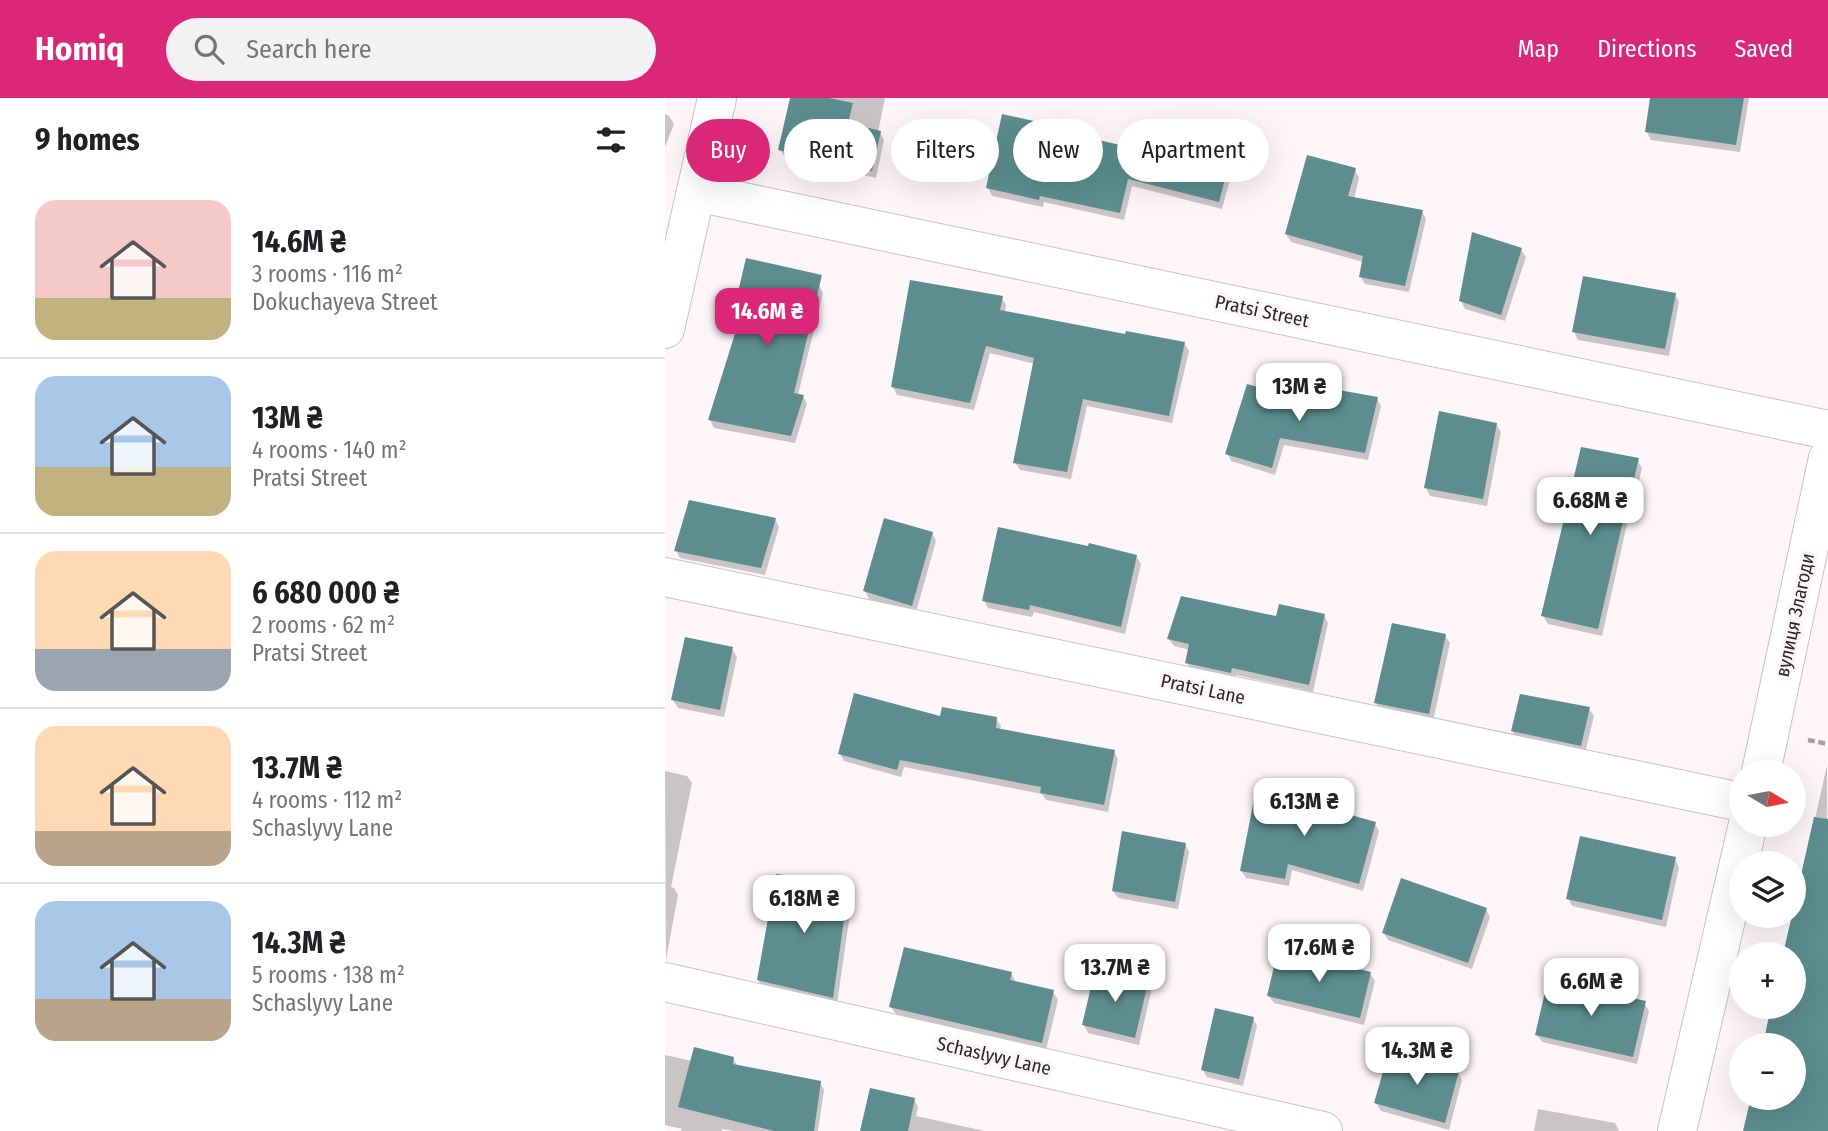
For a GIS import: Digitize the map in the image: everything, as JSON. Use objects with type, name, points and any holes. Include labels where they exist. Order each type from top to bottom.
[{"type":"street","points":[[665,329],[717,98]]},
{"type":"street","name":"Pratsi Street","points":[[696,192],[1828,430]]},
{"type":"street","name":"вулиця Злагоди","points":[[1764,760],[1828,458]]},
{"type":"street","name":"Pratsi Lane","points":[[665,577],[1729,799]]},
{"type":"street","points":[[1677,1131],[1745,837]]},
{"type":"street","name":"Schaslyvy Lane","points":[[665,982],[1324,1131]]},
{"type":"building","points":[[790,98],[829,98],[853,103],[849,119],[785,119]]},
{"type":"building","points":[[1650,98],[1744,98],[1736,145],[1645,132]]},
{"type":"building","points":[[1002,114],[1024,119],[1013,119],[1013,182],[1103,182],[1103,141],[1117,144],[1117,182],[1127,182],[1120,213],[986,188],[987,182],[999,182],[999,128]]},
{"type":"building","points":[[784,124],[784,151],[778,150]]},
{"type":"building","points":[[877,130],[881,131],[877,149]]},
{"type":"building","points":[[1307,155],[1356,168],[1348,196],[1423,210],[1405,286],[1359,277],[1363,256],[1285,234]]},
{"type":"building","points":[[1140,182],[1224,182],[1219,202]]},
{"type":"building","points":[[1472,232],[1522,248],[1501,315],[1459,301]]},
{"type":"building","points":[[746,258],[822,275],[794,393],[804,395],[791,436],[708,420],[738,324],[731,322]]},
{"type":"building","points":[[1583,276],[1676,293],[1665,349],[1572,332]]},
{"type":"building","points":[[910,280],[1003,296],[1000,310],[1125,334],[1126,331],[1185,342],[1169,416],[1083,399],[1067,472],[1013,463],[1034,358],[986,346],[970,403],[891,387]]},
{"type":"building","points":[[1247,384],[1323,405],[1327,388],[1378,397],[1365,453],[1280,438],[1272,468],[1225,454]]},
{"type":"building","points":[[1439,411],[1497,423],[1483,499],[1424,488]]},
{"type":"building","points":[[1581,447],[1639,458],[1598,629],[1541,616]]},
{"type":"building","points":[[689,500],[776,518],[761,568],[674,551]]},
{"type":"building","points":[[884,518],[933,532],[912,606],[863,591]]},
{"type":"building","points":[[998,527],[1088,546],[1089,543],[1137,555],[1121,627],[1030,605],[1029,610],[982,601]]},
{"type":"building","points":[[1181,596],[1276,616],[1279,604],[1325,614],[1309,685],[1232,668],[1231,673],[1185,663],[1189,644],[1167,639]]},
{"type":"building","points":[[1392,623],[1446,634],[1429,714],[1374,703]]},
{"type":"building","points":[[685,637],[733,647],[720,710],[671,700]]},
{"type":"building","points":[[854,693],[940,716],[942,707],[997,717],[996,728],[1115,750],[1104,805],[1040,793],[1041,787],[900,760],[897,770],[838,754]]},
{"type":"building","points":[[1520,694],[1590,707],[1581,746],[1511,731]]},
{"type":"building","points":[[1257,784],[1302,794],[1301,801],[1376,822],[1359,884],[1288,864],[1285,879],[1240,871]]},
{"type":"building","points":[[1814,817],[1828,819],[1828,1131],[1743,1131],[1748,1110],[1806,1110],[1806,1033],[1765,1033],[1768,1019],[1806,1019],[1806,942],[1786,942],[1789,928],[1806,928],[1806,853]]},
{"type":"building","points":[[1122,831],[1186,843],[1175,902],[1112,891]]},
{"type":"building","points":[[1580,836],[1676,857],[1662,920],[1566,899]]},
{"type":"building","points":[[776,874],[849,884],[833,998],[757,980]]},
{"type":"building","points":[[1401,878],[1487,908],[1468,963],[1382,933]]},
{"type":"building","points":[[904,947],[1012,972],[1010,980],[1054,990],[1042,1043],[889,1007]]},
{"type":"building","points":[[1278,950],[1371,972],[1360,1018],[1267,996]]},
{"type":"building","points":[[1095,970],[1148,983],[1135,1038],[1082,1025]]},
{"type":"building","points":[[1548,979],[1646,1001],[1633,1057],[1535,1035]]},
{"type":"building","points":[[1215,1008],[1254,1017],[1239,1079],[1201,1070]]},
{"type":"building","points":[[694,1047],[734,1057],[733,1064],[821,1081],[814,1131],[774,1131],[678,1107]]},
{"type":"building","points":[[1389,1051],[1459,1071],[1445,1123],[1374,1103]]},
{"type":"building","points":[[870,1088],[915,1098],[908,1131],[860,1131]]}]
